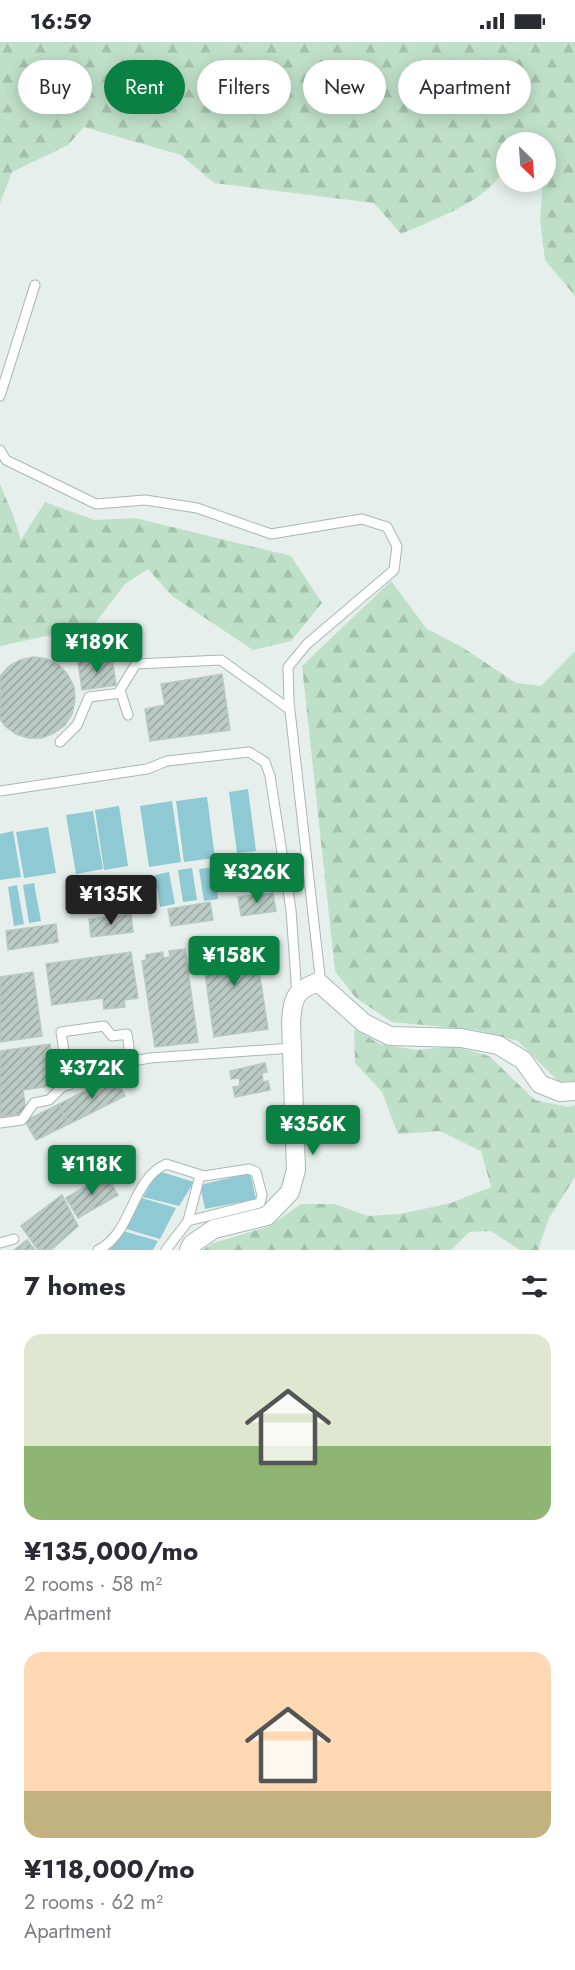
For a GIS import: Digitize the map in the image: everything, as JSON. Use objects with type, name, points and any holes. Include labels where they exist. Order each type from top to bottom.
[{"type":"street","points":[[189,1250],[192,1244],[214,1229],[267,1216],[290,1192],[296,1170],[292,1048],[293,1001],[302,988],[318,982],[364,1023],[390,1036],[461,1038],[498,1044],[523,1060],[540,1084],[560,1092],[575,1091]]},
{"type":"lane","points":[[0,396],[35,285]]},
{"type":"lane","points":[[0,450],[6,460],[96,504],[145,500],[197,508],[271,534],[362,519],[387,527],[397,546],[394,570],[308,644],[288,668],[289,709],[320,976],[318,982]]},
{"type":"lane","points":[[128,715],[120,690],[136,664],[221,660],[289,709]]},
{"type":"lane","points":[[60,742],[77,725],[89,698],[121,693]]},
{"type":"lane","points":[[0,791],[147,769],[167,761],[249,752],[265,762],[270,776],[291,910],[297,995]]},
{"type":"lane","points":[[69,1084],[61,1032],[104,1026],[112,1036],[127,1034],[131,1061]]},
{"type":"lane","points":[[0,1123],[22,1120],[34,1103],[49,1100],[69,1084],[117,1064],[292,1048]]},
{"type":"lane","points":[[98,1250],[108,1245],[117,1234],[142,1186],[157,1169],[166,1164],[204,1176],[249,1169],[256,1172],[262,1195],[260,1203],[188,1221]]},
{"type":"lane","points":[[166,1250],[188,1221],[200,1175]]},
{"type":"lane","points":[[0,1243],[14,1239]]},
{"type":"green space","points":[[0,42],[575,42],[575,296],[545,260],[540,220],[542,192],[556,192],[556,132],[496,132],[496,180],[460,208],[401,234],[374,203],[214,183],[181,155],[84,127],[68,145],[12,172],[0,203]]},
{"type":"green space","points":[[0,484],[21,540],[45,502],[94,520],[135,518],[291,556],[322,603],[291,641],[253,650],[172,596],[148,569],[125,584],[93,626],[0,646]]},
{"type":"green space","points":[[391,581],[427,629],[462,647],[516,683],[541,686],[575,651],[575,1081],[559,1082],[518,1041],[476,1030],[392,1022],[356,998],[335,971],[302,666]]},
{"type":"green space","points":[[354,1029],[380,1044],[417,1050],[454,1046],[489,1056],[535,1100],[568,1107],[575,1105],[575,1177],[549,1218],[538,1250],[520,1250],[491,1231],[469,1232],[451,1250],[203,1250],[213,1243],[270,1226],[301,1204],[335,1204],[368,1216],[400,1214],[451,1203],[491,1187],[481,1151],[440,1131],[398,1134],[382,1092],[355,1063]]},
{"type":"water","points":[[248,789],[256,851],[237,853],[229,792]]},
{"type":"water","points":[[207,797],[215,858],[184,862],[176,801]]},
{"type":"water","points":[[172,801],[181,862],[149,867],[140,806]]},
{"type":"water","points":[[119,806],[128,866],[104,870],[95,810]]},
{"type":"water","points":[[93,811],[103,869],[76,874],[66,815]]},
{"type":"water","points":[[48,827],[56,873],[24,878],[16,832]]},
{"type":"water","points":[[13,831],[21,877],[0,880],[0,834]]},
{"type":"water","points":[[258,859],[263,890],[244,892],[239,862]]},
{"type":"water","points":[[214,867],[218,899],[204,901],[199,869]]},
{"type":"water","points":[[192,868],[197,900],[183,902],[178,870]]},
{"type":"water","points":[[169,872],[175,904],[160,907],[155,875]]},
{"type":"water","points":[[111,880],[116,912],[104,914],[99,882]]},
{"type":"water","points":[[34,883],[41,921],[29,923],[23,885]]},
{"type":"water","points":[[17,885],[24,924],[14,926],[8,887]]},
{"type":"water","points":[[158,1171],[194,1182],[179,1206],[143,1197]]},
{"type":"water","points":[[250,1173],[256,1199],[205,1209],[200,1185]]},
{"type":"water","points":[[142,1198],[176,1208],[160,1239],[123,1228]]},
{"type":"water","points":[[123,1231],[158,1241],[153,1250],[109,1250]]},
{"type":"building","points":[[34,657],[47,659],[59,665],[68,675],[74,687],[75,700],[72,714],[65,725],[42,738],[28,738],[16,734],[0,719],[0,676],[9,666],[20,660]]},
{"type":"building","points":[[112,657],[116,685],[82,690],[78,662]]},
{"type":"building","points":[[222,674],[230,730],[150,741],[145,709],[165,705],[161,684]]},
{"type":"building","points":[[273,893],[276,911],[241,916],[238,897]]},
{"type":"building","points":[[210,902],[213,920],[171,926],[168,909]]},
{"type":"building","points":[[131,914],[133,932],[91,937],[89,919]]},
{"type":"building","points":[[56,924],[58,942],[8,950],[6,931]]},
{"type":"building","points":[[254,938],[268,1029],[214,1037],[201,945]]},
{"type":"building","points":[[185,949],[198,1042],[155,1047],[142,961],[146,960],[146,955],[163,952],[163,958],[170,957],[169,951]]},
{"type":"building","points":[[131,952],[138,998],[124,1000],[125,1007],[104,1009],[103,998],[52,1005],[46,964]]},
{"type":"building","points":[[33,972],[42,1036],[0,1042],[0,977]]},
{"type":"building","points":[[50,1044],[56,1085],[23,1090],[26,1113],[0,1117],[0,1051]]},
{"type":"building","points":[[265,1063],[267,1072],[262,1073],[263,1082],[268,1081],[270,1090],[235,1097],[233,1087],[240,1086],[239,1078],[231,1079],[230,1071]]},
{"type":"building","points":[[115,1076],[125,1096],[69,1124],[59,1104]]},
{"type":"building","points":[[59,1104],[69,1124],[36,1140],[25,1121]]},
{"type":"building","points":[[106,1174],[118,1195],[78,1218],[66,1198]]},
{"type":"building","points":[[62,1195],[78,1226],[51,1250],[38,1250],[21,1226]]},
{"type":"building","points":[[27,1240],[35,1250],[14,1250]]}]
